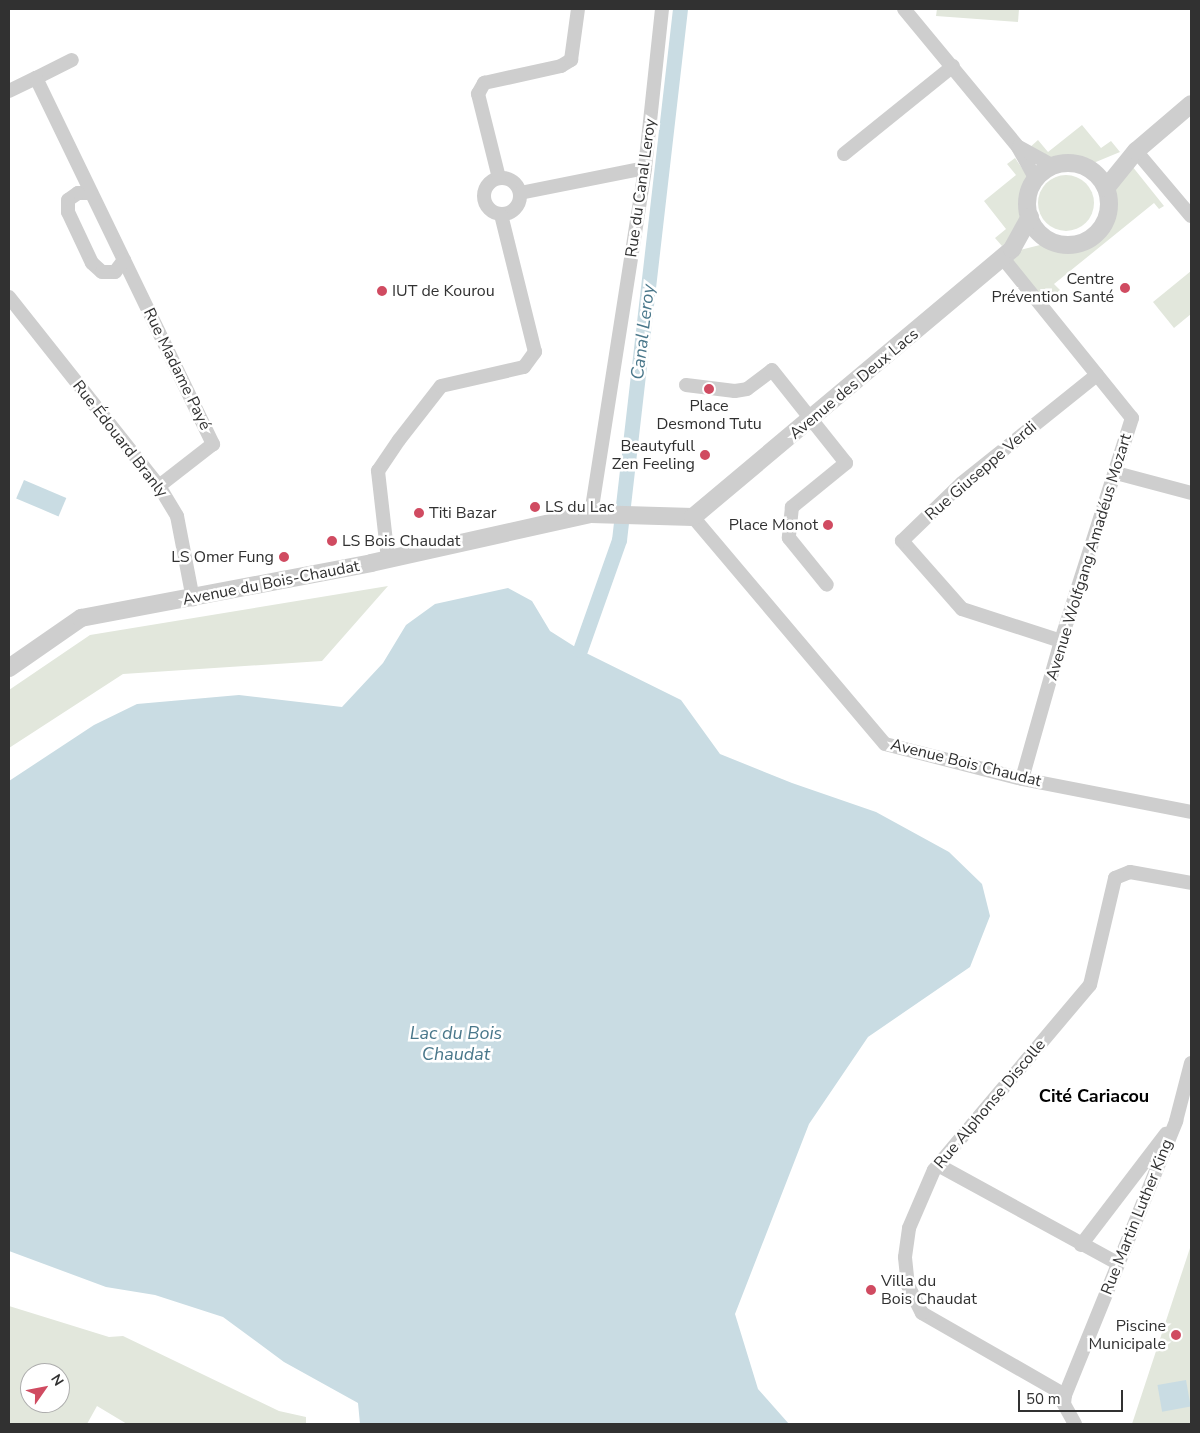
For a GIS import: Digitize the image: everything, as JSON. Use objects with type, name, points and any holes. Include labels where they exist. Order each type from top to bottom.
[{"type":"street","points":[[500,178],[478,94],[484,83],[561,66],[571,60],[578,9]]},
{"type":"street","name":"Rue du Canal Leroy","points":[[591,514],[645,168],[662,9]]},
{"type":"street","points":[[904,9],[1018,146],[1036,179]]},
{"type":"street","points":[[9,91],[72,60]]},
{"type":"street","points":[[844,154],[953,66]]},
{"type":"street","name":"Rue Madame Payé","points":[[36,78],[213,444],[159,486]]},
{"type":"street","points":[[1106,188],[1136,151],[1191,104]]},
{"type":"street","points":[[1018,146],[1052,166]]},
{"type":"street","points":[[1094,172],[1136,151]]},
{"type":"street","points":[[1136,151],[1191,216]]},
{"type":"street","points":[[1074,163],[1094,172],[1106,188],[1108,214],[1095,235],[1072,245],[1047,238],[1030,217],[1030,190],[1036,179],[1052,166],[1074,163]]},
{"type":"street","points":[[520,193],[645,168]]},
{"type":"street","points":[[500,178],[513,181],[520,193],[518,207],[510,213],[501,214],[490,210],[484,195],[490,182],[500,178]]},
{"type":"street","points":[[92,193],[78,193],[68,200],[68,212],[92,263],[102,272],[115,272],[124,260]]},
{"type":"street","points":[[388,559],[378,471],[399,440],[441,386],[524,367],[535,352],[501,214]]},
{"type":"street","name":"Avenue des Deux Lacs","points":[[693,517],[812,420],[1007,253],[1030,217]]},
{"type":"street","name":"Avenue des Deux Lacs","points":[[1007,253],[1047,238]]},
{"type":"street","name":"Avenue Wolfgang Amadéus Mozart","points":[[1007,253],[1097,375],[1132,418],[1061,641],[1022,779]]},
{"type":"street","name":"Rue Édouard Branly","points":[[9,297],[159,486],[178,516],[193,599]]},
{"type":"street","points":[[686,385],[747,389],[772,370],[846,463],[792,507],[789,538],[827,585]]},
{"type":"street","name":"Rue Giuseppe Verdi","points":[[1061,641],[962,609],[902,540],[962,483],[1097,375]]},
{"type":"street","points":[[1116,472],[1191,493]]},
{"type":"street","name":"Avenue du Bois-Chaudat","points":[[9,668],[81,618],[193,599],[388,559],[591,514],[643,518],[693,517]]},
{"type":"street","name":"Avenue Bois Chaudat","points":[[693,517],[885,744],[1022,779],[1191,812]]},
{"type":"street","name":"Rue Alphonse Discolle","points":[[1065,1395],[922,1313],[912,1300],[908,1286],[906,1240],[918,1203],[938,1165],[1090,985],[1116,878],[1130,872],[1191,883]]},
{"type":"street","name":"Rue Martin Luther King","points":[[1065,1395],[1176,1121],[1191,1063]]},
{"type":"street","points":[[1081,1245],[1176,1121]]},
{"type":"street","points":[[938,1165],[1117,1263]]},
{"type":"street","points":[[1065,1395],[1064,1404],[1075,1424]]},
{"type":"shaded area","points":[[937,9],[1019,9],[1018,22],[936,16]]},
{"type":"shaded area","points":[[1082,125],[1101,148],[1111,141],[1120,152],[1091,164],[1070,156],[1054,159],[1028,149],[1038,140],[1048,152]]},
{"type":"shaded area","points":[[1015,158],[1029,178],[1019,201],[1023,218],[1012,238],[1002,246],[995,238],[1006,229],[984,201],[1016,175],[1007,164]]},
{"type":"shaded area","points":[[1132,166],[1164,206],[1159,209],[1154,203],[1054,284],[1060,290],[1045,302],[1010,258],[1020,250],[1044,244],[1069,251],[1083,248],[1096,240],[1109,228],[1113,214],[1111,191]]},
{"type":"shaded area","points":[[1066,175],[1081,180],[1089,188],[1094,203],[1089,218],[1081,226],[1066,231],[1051,226],[1043,218],[1038,203],[1043,188],[1051,180]]},
{"type":"shaded area","points":[[1191,271],[1191,314],[1174,328],[1153,302]]},
{"type":"shaded area","points":[[388,586],[322,661],[123,674],[9,748],[9,690],[90,635]]},
{"type":"shaded area","name":"Piscine Municipale","points":[[1191,1245],[1191,1424],[1132,1424]]},
{"type":"shaded area","points":[[9,1306],[109,1337],[123,1336],[279,1411],[306,1417],[306,1424],[127,1424],[97,1406],[87,1424],[9,1424]]},
{"type":"water","points":[[24,480],[66,498],[59,516],[16,498]]},
{"type":"water","name":"Lac du Bois Chaudat","points":[[508,588],[532,601],[550,631],[580,650],[681,700],[720,754],[792,783],[876,812],[949,852],[982,884],[990,916],[970,967],[868,1037],[809,1124],[735,1314],[758,1389],[789,1424],[360,1424],[358,1403],[284,1362],[223,1317],[155,1295],[106,1287],[9,1251],[9,781],[94,725],[137,704],[239,695],[342,707],[383,663],[406,625],[435,604]]},
{"type":"water","points":[[1186,1380],[1191,1407],[1162,1412],[1157,1385]]},
{"type":"waterway","name":"Canal Leroy","points":[[580,650],[619,540],[680,9]]},
{"type":"place","name":"Centre Prévention Santé","points":[[1125,288]]},
{"type":"place","name":"IUT de Kourou","points":[[382,291]]},
{"type":"place","name":"Place Desmond Tutu","points":[[709,389]]},
{"type":"place","name":"Beautyfull Zen Feeling","points":[[705,455]]},
{"type":"place","name":"LS du Lac","points":[[535,507]]},
{"type":"place","name":"Titi Bazar","points":[[419,513]]},
{"type":"place","name":"Place Monot","points":[[828,525]]},
{"type":"place","name":"LS Bois Chaudat","points":[[332,541]]},
{"type":"place","name":"LS Omer Fung","points":[[284,557]]},
{"type":"place","name":"Villa du Bois Chaudat","points":[[871,1290]]},
{"type":"place","name":"Piscine Municipale","points":[[1176,1335]]},
{"type":"district","name":"Cité Cariacou","points":[[1094,1096]]}]
